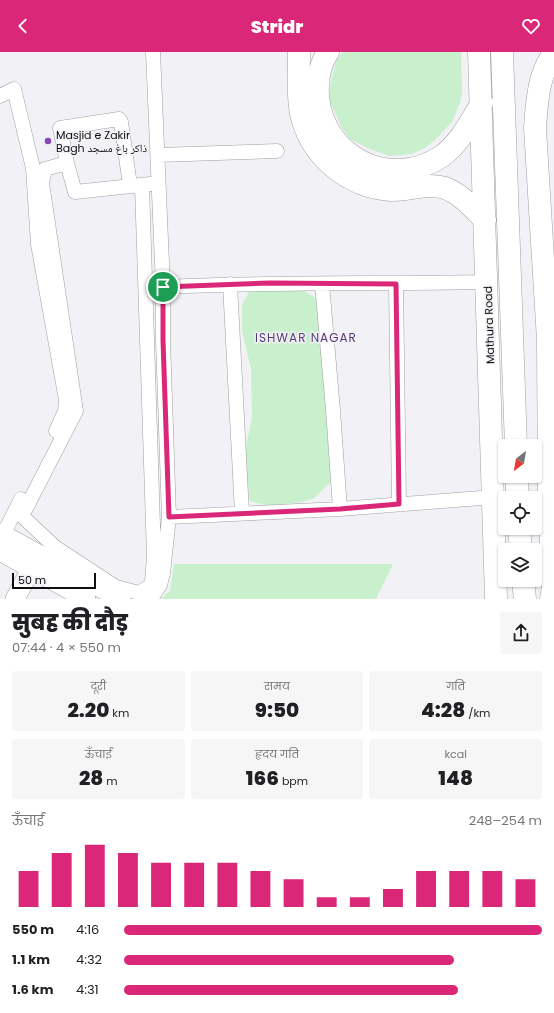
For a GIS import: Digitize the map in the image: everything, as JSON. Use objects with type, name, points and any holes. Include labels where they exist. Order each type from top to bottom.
[{"type":"highway","points":[[299,52],[299,101],[301,113],[304,124],[314,146],[329,164],[359,183],[376,188],[405,190],[430,185],[445,188],[460,196],[485,220]]},
{"type":"highway","points":[[328,52],[320,71],[317,88],[319,106],[324,123],[333,138],[344,151],[359,161],[375,167],[392,170],[410,169],[427,164],[442,156],[455,144],[482,103]]},
{"type":"highway","name":"Mathura Road","points":[[479,52],[482,103],[496,599]]},
{"type":"highway","name":"Mathura Road","points":[[502,52],[516,439]]},
{"type":"highway","points":[[551,599],[553,587],[549,502],[548,340],[535,128],[537,96],[542,77],[554,53]]},
{"type":"highway","points":[[524,587],[525,599]]},
{"type":"main road","points":[[1,540],[36,561],[86,599]]},
{"type":"main road","points":[[15,599],[36,561]]},
{"type":"main road","points":[[36,561],[122,599]]},
{"type":"street","points":[[151,599],[160,585],[163,573],[169,517],[163,340],[163,287],[158,183],[157,52]]},
{"type":"street","points":[[0,96],[14,89],[33,168],[38,244],[66,400],[65,411],[61,420],[1,540]]},
{"type":"street","points":[[67,163],[45,169],[42,183],[76,411],[22,516],[55,547],[116,587],[139,593],[150,586],[152,582],[154,556],[136,185],[119,119],[60,128],[75,192],[79,192],[136,185],[158,183]]},
{"type":"street","points":[[158,155],[277,150]]},
{"type":"street","points":[[163,287],[230,284],[396,284],[487,282]]},
{"type":"street","points":[[230,284],[242,513]]},
{"type":"street","points":[[322,284],[340,509]]},
{"type":"street","points":[[396,284],[399,504]]},
{"type":"street","points":[[169,517],[340,509],[494,497]]},
{"type":"green space","points":[[343,52],[461,52],[461,100],[452,122],[425,148],[412,154],[389,156],[350,139],[342,128],[329,100],[331,80],[337,59]]},
{"type":"green space","points":[[300,289],[320,300],[331,482],[313,499],[268,506],[250,501],[246,468],[246,446],[252,418],[251,369],[242,331],[242,305],[249,291]]},
{"type":"green space","points":[[174,564],[393,564],[376,599],[161,599],[170,591]]},
{"type":"place","name":"Masjid e Zakir Bagh ذاکر باغ مسجد","points":[[48,141]]},
{"type":"district","name":"ISHWAR NAGAR","points":[[306,337]]},
{"type":"route","points":[[270,283],[396,284],[399,504],[340,509],[169,517],[163,340],[163,287],[270,283]]}]
